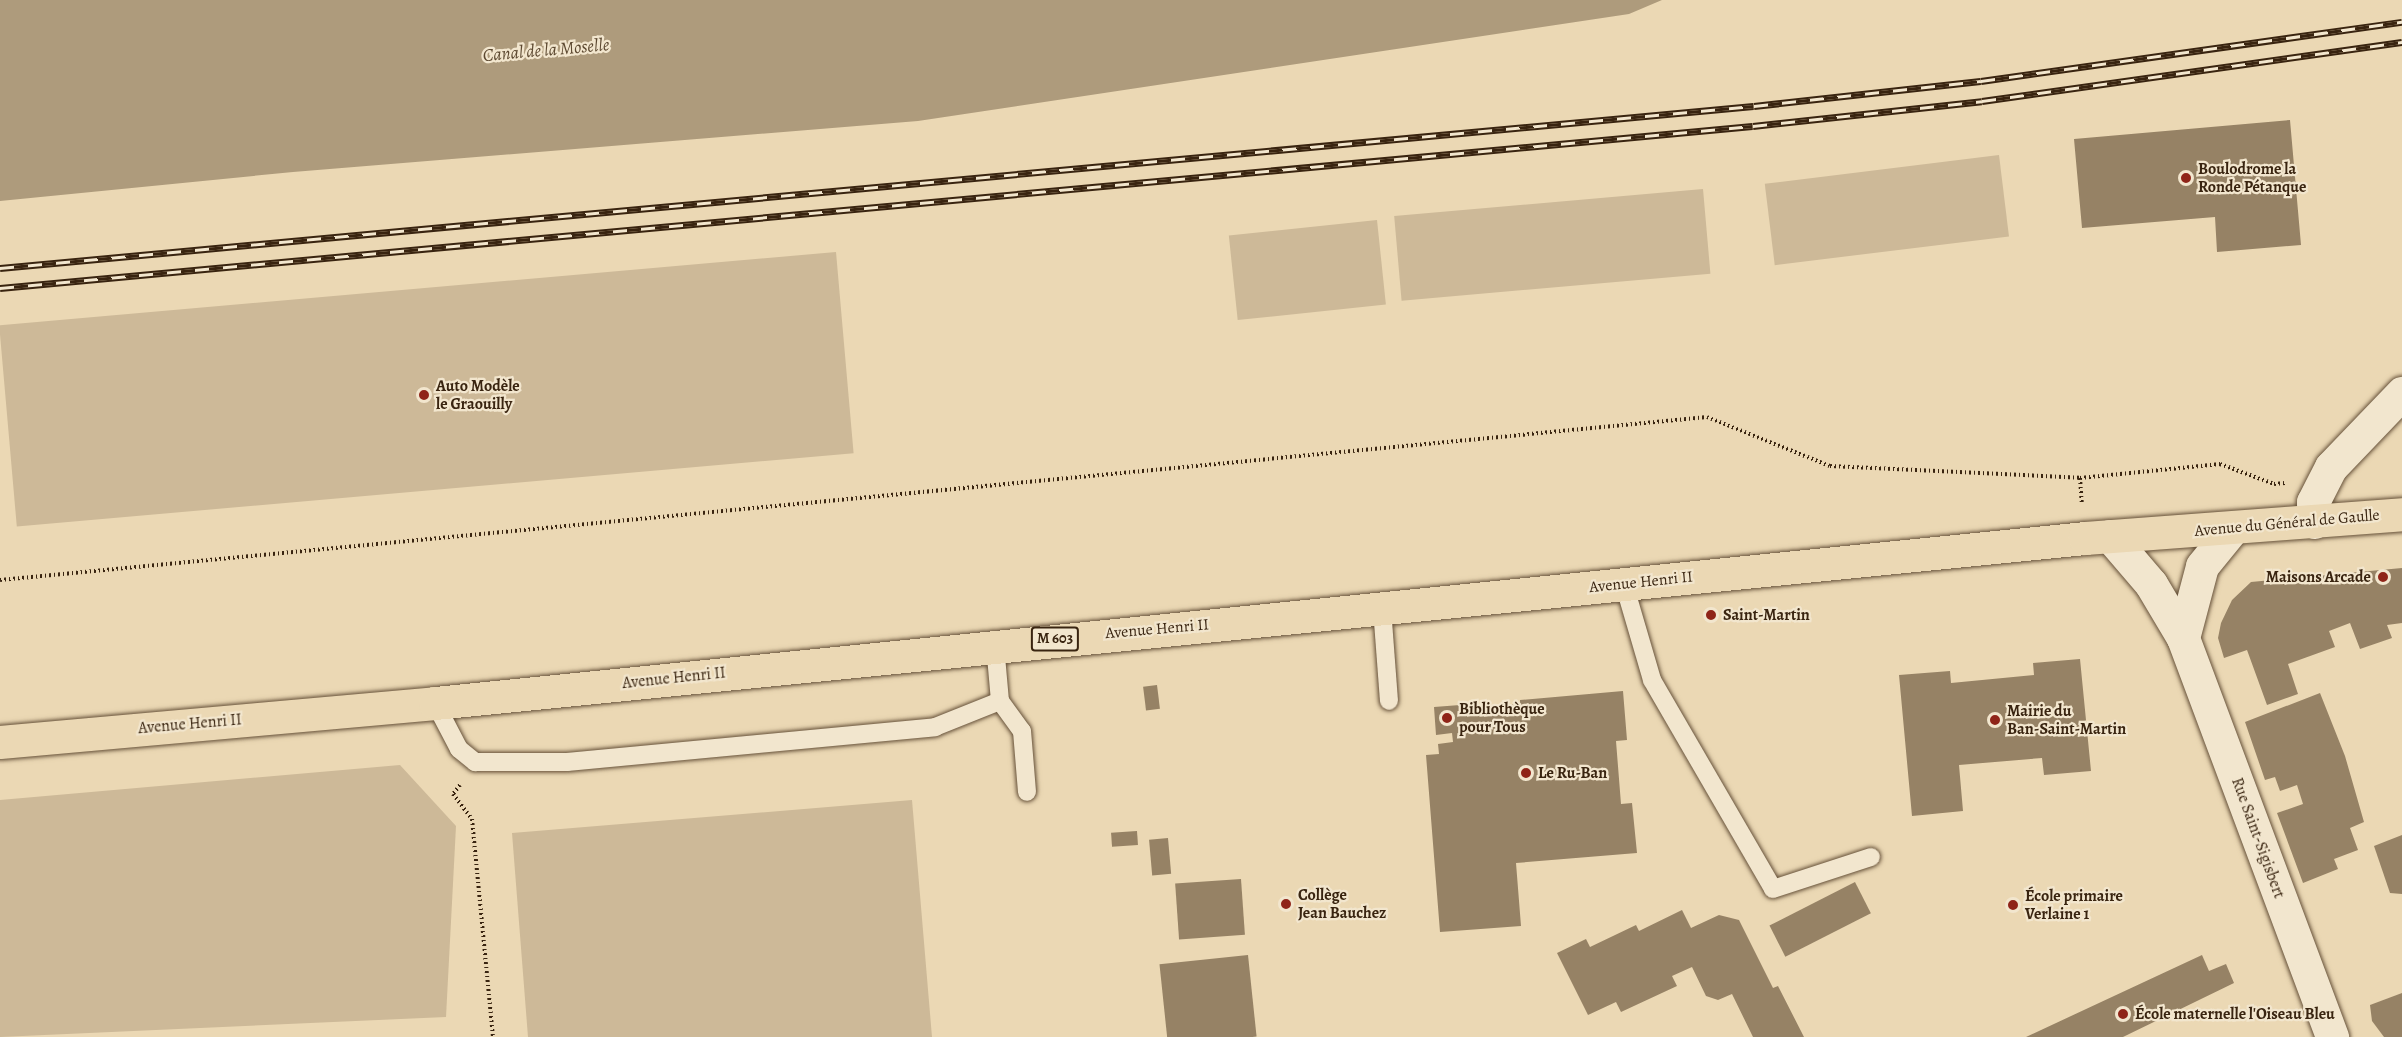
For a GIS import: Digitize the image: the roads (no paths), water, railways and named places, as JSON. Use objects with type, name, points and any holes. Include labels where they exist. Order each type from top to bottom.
[{"type":"main road","name":"Avenue du Général de Gaulle","points":[[2172,532],[2402,514]]},
{"type":"main road","name":"Avenue Henri II","points":[[0,742],[435,703],[996,645],[2110,536],[2172,532]]},
{"type":"street","points":[[2314,522],[2313,502],[2324,479],[2402,393]]},
{"type":"street","points":[[2183,638],[2202,566],[2233,528]]},
{"type":"street","name":"Rue Saint-Sigisbert","points":[[2110,536],[2151,584],[2183,638],[2332,1037]]},
{"type":"lane","points":[[1624,584],[1652,680],[1773,889],[1871,857]]},
{"type":"lane","points":[[1382,608],[1389,701]]},
{"type":"lane","points":[[996,645],[1000,701],[1022,731],[1027,792]]},
{"type":"lane","points":[[435,703],[459,749],[476,762],[567,762],[935,727],[1000,701]]},
{"type":"water","name":"Canal de la Moselle","points":[[0,0],[1662,0],[1629,14],[918,121],[293,172],[0,201]]},
{"type":"railway","points":[[0,268],[1754,106],[1981,81],[2402,22]]},
{"type":"railway","points":[[0,288],[1753,126],[1982,101],[2402,42]]},
{"type":"place","name":"Boulodrome la Ronde Pétanque","points":[[2186,178]]},
{"type":"place","name":"Auto Modèle le Graouilly","points":[[424,395]]},
{"type":"place","name":"Maisons Arcade","points":[[2383,577]]},
{"type":"place","name":"Saint-Martin","points":[[1711,615]]},
{"type":"place","name":"Bibliothèque pour Tous","points":[[1447,718]]},
{"type":"place","name":"Mairie du Ban-Saint-Martin","points":[[1995,720]]},
{"type":"place","name":"Le Ru-Ban","points":[[1526,773]]},
{"type":"place","name":"Collège Jean Bauchez","points":[[1286,904]]},
{"type":"place","name":"École primaire Verlaine 1","points":[[2013,905]]},
{"type":"place","name":"École maternelle l'Oiseau Bleu","points":[[2123,1014]]}]
